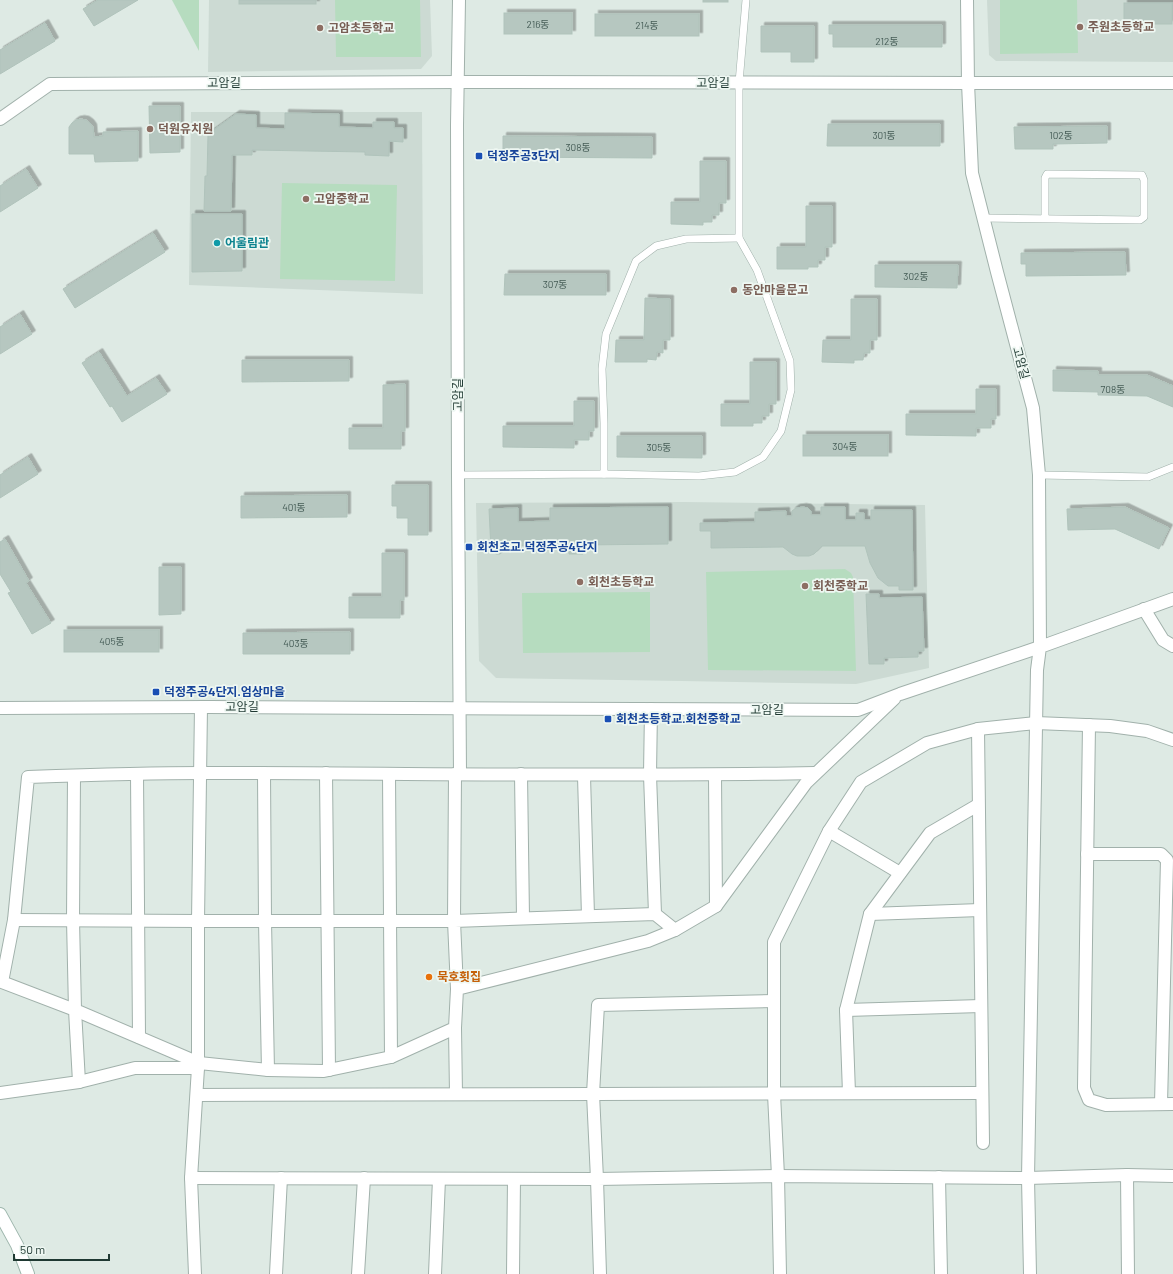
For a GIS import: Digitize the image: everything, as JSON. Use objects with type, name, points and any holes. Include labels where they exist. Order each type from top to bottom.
[{"type":"street","name":"고암길","points":[[459,0],[457,125],[460,709]]},
{"type":"street","name":"고암길","points":[[967,0],[968,83],[972,173],[1034,408],[1039,475],[1040,647]]},
{"type":"street","name":"고암길","points":[[0,119],[50,84],[458,82],[1173,83]]},
{"type":"street","name":"고암길","points":[[0,708],[201,707],[858,710],[1173,599]]},
{"type":"street","points":[[1144,609],[1163,640],[1173,646]]},
{"type":"street","points":[[1030,1274],[1028,1178],[1037,670],[1040,647]]},
{"type":"street","points":[[457,988],[648,941],[675,930],[716,906],[806,782],[900,694]]},
{"type":"street","points":[[195,1274],[191,1178],[199,1065],[198,920],[201,707]]},
{"type":"street","points":[[456,1094],[457,988],[454,920],[460,709]]},
{"type":"street","points":[[651,709],[650,775],[655,914]]},
{"type":"street","points":[[780,1274],[778,1176],[774,1094],[774,942],[829,831],[861,782],[927,743],[978,729],[1036,723],[1110,726],[1147,731],[1173,740]]},
{"type":"street","points":[[1089,725],[1084,1088],[1089,1100],[1106,1105],[1173,1104]]},
{"type":"street","points":[[978,729],[982,1143]]},
{"type":"street","points":[[199,1065],[139,1037],[75,1010],[1,985],[14,920],[28,777],[201,773],[521,774],[584,776],[815,773]]},
{"type":"street","points":[[264,773],[268,1070]]},
{"type":"street","points":[[326,773],[329,1070]]},
{"type":"street","points":[[137,774],[139,1037]]},
{"type":"street","points":[[389,774],[391,1057]]},
{"type":"street","points":[[521,774],[522,918]]},
{"type":"street","points":[[715,775],[716,906]]},
{"type":"street","points":[[74,776],[73,920],[75,1010],[79,1082]]},
{"type":"street","points":[[584,776],[588,916]]},
{"type":"street","points":[[849,1093],[846,1010],[870,914],[930,833],[978,805]]},
{"type":"street","points":[[829,831],[900,873]]},
{"type":"street","points":[[1087,854],[1161,854],[1167,860],[1161,1104]]},
{"type":"street","points":[[870,914],[980,910]]},
{"type":"street","points":[[14,920],[454,920],[655,914],[675,930]]},
{"type":"street","points":[[600,1274],[593,1094],[598,1006],[774,1001]]},
{"type":"street","points":[[846,1010],[981,1006]]},
{"type":"street","points":[[0,1093],[79,1082],[135,1068],[199,1065],[268,1070],[324,1071],[391,1057],[456,1028]]},
{"type":"street","points":[[197,1095],[982,1093]]},
{"type":"street","points":[[1127,1175],[1128,1274]]},
{"type":"street","points":[[191,1178],[597,1179],[778,1176],[1028,1178],[1127,1175],[1173,1176]]},
{"type":"street","points":[[938,1177],[941,1274]]},
{"type":"street","points":[[276,1274],[282,1178]]},
{"type":"street","points":[[358,1274],[364,1178]]},
{"type":"street","points":[[435,1274],[439,1179]]},
{"type":"street","points":[[513,1274],[514,1179]]},
{"type":"street","points":[[0,1214],[17,1245],[28,1274]]},
{"type":"lane","points":[[458,475],[604,474],[699,476],[736,472],[762,458],[781,431],[791,390],[790,361],[757,270],[739,238],[739,83],[746,0]]},
{"type":"lane","points":[[983,218],[1045,220],[1140,220],[1144,217],[1144,180],[1142,175],[1047,174],[1045,178],[1045,220]]},
{"type":"lane","points":[[604,474],[602,369],[606,334],[636,261],[656,246],[686,239],[739,238]]},
{"type":"lane","points":[[1039,475],[1148,477],[1173,467]]},
{"type":"shaded area","name":"고암초등학교","points":[[209,0],[430,0],[432,56],[421,69],[208,72]]},
{"type":"shaded area","name":"주원초등학교","points":[[987,0],[1173,0],[1173,62],[996,61],[989,55]]},
{"type":"shaded area","name":"고암중학교","points":[[191,112],[422,112],[423,294],[189,285]]},
{"type":"shaded area","points":[[684,502],[925,505],[929,668],[856,684],[496,678],[479,661],[476,503]]},
{"type":"green space","points":[[172,0],[199,0],[199,51]]},
{"type":"green space","points":[[335,0],[420,0],[421,57],[336,57]]},
{"type":"green space","points":[[1000,0],[1077,0],[1078,53],[1000,54]]},
{"type":"green space","points":[[282,183],[397,185],[395,281],[280,279]]},
{"type":"green space","points":[[845,569],[851,573],[853,577],[856,671],[708,670],[706,572]]},
{"type":"green space","points":[[650,592],[650,652],[523,653],[522,593]]},
{"type":"building","points":[[98,0],[138,0],[94,26],[83,9]]},
{"type":"building","points":[[239,0],[316,0],[316,4],[239,4]]},
{"type":"building","points":[[703,0],[728,0],[728,2],[703,2]]},
{"type":"building","points":[[1124,3],[1172,3],[1172,24],[1124,24]]},
{"type":"building","points":[[504,13],[572,13],[572,34],[504,34]]},
{"type":"building","points":[[595,14],[699,14],[699,36],[595,36]]},
{"type":"building","points":[[45,23],[55,41],[0,74],[0,50]]},
{"type":"building","points":[[829,25],[942,25],[942,47],[833,47],[833,34],[829,34]]},
{"type":"building","points":[[761,26],[814,26],[814,62],[791,62],[791,52],[761,52]]},
{"type":"building","points":[[149,106],[180,106],[180,152],[150,153]]},
{"type":"building","points":[[285,113],[339,114],[339,127],[373,128],[373,122],[394,122],[394,128],[403,128],[403,142],[389,141],[389,156],[365,155],[365,152],[252,150],[252,155],[232,155],[231,211],[204,211],[208,134],[236,114],[256,115],[256,128],[285,129]]},
{"type":"building","points":[[76,120],[86,120],[93,127],[94,137],[103,136],[103,132],[138,131],[138,161],[95,162],[94,154],[69,154],[69,127]]},
{"type":"building","points":[[828,124],[940,124],[940,146],[827,146]]},
{"type":"building","points":[[1107,126],[1107,143],[1053,144],[1053,149],[1015,149],[1014,127]]},
{"type":"building","points":[[503,136],[652,137],[652,158],[503,157]]},
{"type":"building","points":[[700,161],[726,161],[726,203],[719,203],[719,215],[712,215],[712,222],[703,222],[703,225],[671,224],[671,202],[700,202]]},
{"type":"building","points":[[26,169],[38,188],[0,212],[0,186]]},
{"type":"building","points":[[806,206],[832,206],[832,247],[825,247],[825,260],[818,260],[818,267],[808,267],[808,269],[777,269],[777,247],[806,247]]},
{"type":"building","name":"어울림관","points":[[192,214],[242,214],[242,271],[192,272]]},
{"type":"building","points":[[153,233],[165,252],[75,308],[63,289]]},
{"type":"building","points":[[1125,252],[1126,275],[1026,276],[1026,264],[1021,264],[1021,253]]},
{"type":"building","points":[[875,265],[958,265],[957,288],[875,287]]},
{"type":"building","points":[[505,274],[606,274],[606,295],[504,295]]},
{"type":"building","points":[[645,298],[670,299],[670,340],[663,340],[663,353],[657,352],[656,360],[647,359],[647,362],[615,362],[616,340],[644,340]]},
{"type":"building","points":[[851,299],[877,299],[877,340],[870,340],[870,353],[864,353],[863,360],[854,360],[854,363],[822,362],[823,340],[851,340]]},
{"type":"building","points":[[20,314],[32,334],[0,354],[0,327]]},
{"type":"building","points":[[99,352],[127,396],[156,378],[167,394],[122,422],[112,406],[110,407],[82,363]]},
{"type":"building","points":[[242,360],[349,360],[349,381],[242,382]]},
{"type":"building","points":[[750,362],[776,362],[776,404],[769,404],[769,416],[762,416],[762,423],[753,423],[753,426],[721,426],[721,404],[750,404]]},
{"type":"building","points":[[1053,370],[1098,371],[1098,375],[1147,375],[1173,386],[1173,407],[1147,396],[1098,395],[1098,392],[1053,391]]},
{"type":"building","points":[[405,384],[405,431],[401,431],[401,449],[349,449],[349,428],[383,428],[383,385]]},
{"type":"building","points":[[976,389],[996,389],[996,419],[991,419],[991,428],[976,428],[976,436],[906,435],[906,414],[976,414]]},
{"type":"building","points":[[574,401],[594,401],[594,431],[589,431],[589,440],[574,440],[574,448],[503,447],[503,426],[574,426]]},
{"type":"building","points":[[803,435],[888,435],[888,456],[803,456]]},
{"type":"building","points":[[617,436],[702,436],[702,458],[617,457]]},
{"type":"building","points":[[28,457],[38,474],[0,498],[0,475]]},
{"type":"building","points":[[392,485],[428,485],[428,535],[408,535],[408,518],[397,518],[397,506],[392,506]]},
{"type":"building","points":[[347,495],[347,517],[241,518],[241,496]]},
{"type":"building","points":[[668,507],[668,544],[583,545],[583,554],[569,554],[569,545],[506,546],[505,550],[500,554],[496,554],[491,550],[489,509],[518,508],[518,522],[550,521],[550,508]]},
{"type":"building","points":[[821,507],[845,507],[845,520],[856,520],[856,513],[864,513],[864,520],[871,520],[871,510],[912,510],[913,590],[899,590],[899,586],[888,586],[878,578],[870,563],[865,546],[822,546],[814,554],[809,556],[797,556],[783,547],[711,548],[711,531],[700,531],[700,523],[755,522],[755,512],[786,511],[786,516],[792,516],[792,511],[796,508],[808,508],[811,511],[811,515],[821,515]]},
{"type":"building","points":[[1125,507],[1169,528],[1159,549],[1115,529],[1068,530],[1067,509]]},
{"type":"building","points":[[5,539],[29,581],[26,583],[51,623],[32,634],[8,593],[11,592],[0,574],[0,542]]},
{"type":"building","points":[[382,553],[404,553],[404,600],[400,600],[400,618],[349,618],[349,597],[382,597]]},
{"type":"building","points":[[159,567],[181,567],[181,614],[159,615]]},
{"type":"building","points":[[866,594],[879,594],[879,598],[922,597],[924,651],[918,651],[918,657],[884,658],[884,664],[869,664]]},
{"type":"building","points":[[64,630],[159,630],[159,652],[64,652]]},
{"type":"building","points":[[350,632],[350,654],[243,654],[243,633]]},
{"type":"place","name":"주원초등학교","points":[[1080,27]]},
{"type":"place","name":"고암초등학교","points":[[320,28]]},
{"type":"place","name":"덕원유치원","points":[[150,129]]},
{"type":"place","name":"덕정주공3단지","points":[[479,156]]},
{"type":"place","name":"고암중학교","points":[[306,199]]},
{"type":"place","name":"어울림관","points":[[217,243]]},
{"type":"place","name":"동안마을문고","points":[[734,290]]},
{"type":"place","name":"회천초교.덕정주공4단지","points":[[469,547]]},
{"type":"place","name":"회천초등학교","points":[[580,582]]},
{"type":"place","name":"회천중학교","points":[[805,586]]},
{"type":"place","name":"덕정주공4단지.엄상마을","points":[[156,692]]},
{"type":"place","name":"회천초등학교.회천중학교","points":[[608,719]]},
{"type":"place","name":"묵호횟집","points":[[429,977]]}]
